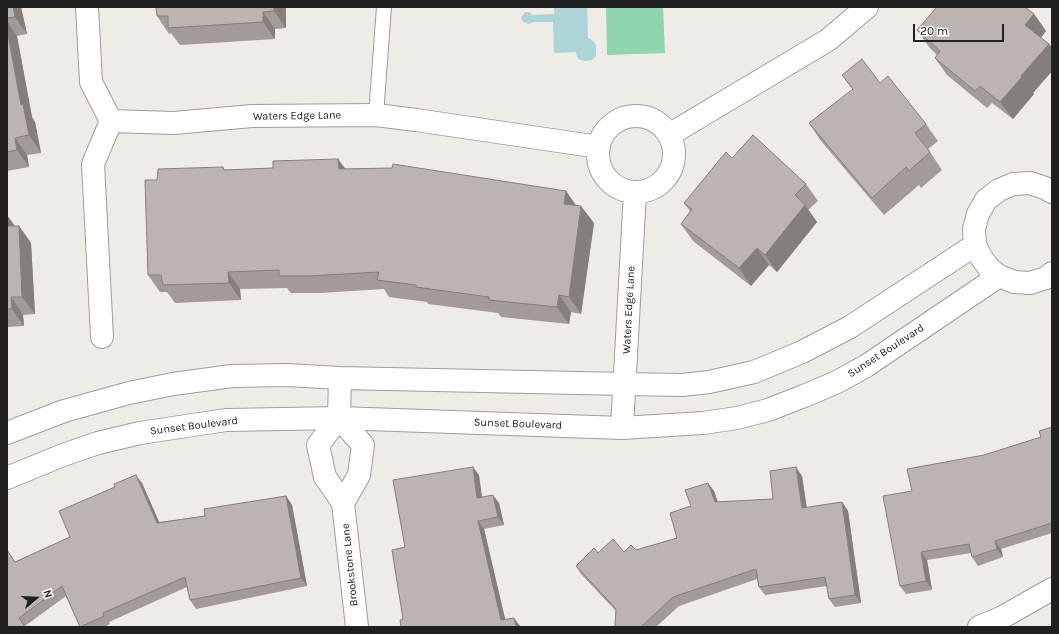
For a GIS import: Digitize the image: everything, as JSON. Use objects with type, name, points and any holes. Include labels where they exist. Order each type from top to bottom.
[{"type":"street","points":[[87,7],[91,82],[111,121],[93,164],[102,337]]},
{"type":"street","points":[[669,135],[828,40],[867,7]]},
{"type":"street","name":"Waters Edge Lane","points":[[111,121],[174,123],[252,116],[376,115],[599,147]]},
{"type":"street","points":[[636,116],[649,118],[661,125],[669,135],[673,146],[674,159],[671,170],[664,180],[654,188],[635,192],[620,188],[610,181],[602,171],[599,160],[599,147],[603,135],[612,125],[623,118],[636,116]]},
{"type":"street","points":[[1052,192],[1030,183],[1013,184],[999,190],[986,200],[978,214],[974,229],[975,245],[981,258],[989,268],[999,276],[1014,282],[1030,282],[1046,278],[1052,274]]},
{"type":"street","name":"Waters Edge Lane","points":[[622,428],[635,192]]},
{"type":"street","points":[[7,433],[64,411],[129,393],[173,384],[232,376],[287,375],[340,378],[682,385],[709,382],[754,372],[802,352],[850,326],[975,245]]},
{"type":"street","name":"Sunset Boulevard","points":[[7,478],[26,469],[98,444],[140,433],[226,420],[338,418],[622,428],[703,423],[737,418],[768,410],[837,382],[866,366],[999,276]]},
{"type":"street","points":[[340,378],[338,418],[363,445],[359,475],[343,503]]},
{"type":"street","name":"Brookstone Lane","points":[[338,418],[318,445],[325,477],[343,503],[357,627]]},
{"type":"street","points":[[979,627],[1001,618],[1052,590]]},
{"type":"lane","points":[[376,115],[384,7]]},
{"type":"green space","points":[[606,7],[663,7],[665,53],[607,55]]},
{"type":"water","points":[[554,7],[587,7],[588,38],[596,45],[596,56],[592,60],[580,60],[577,57],[576,52],[554,53],[553,22],[534,22],[529,24],[523,22],[521,18],[525,12],[529,12],[533,15],[554,14]]},
{"type":"building","points":[[7,7],[13,7],[15,17],[7,18]]},
{"type":"building","points":[[156,7],[274,7],[274,11],[263,12],[263,22],[168,28],[168,16],[157,16]]},
{"type":"building","points":[[937,7],[1025,7],[1034,14],[1025,25],[1049,44],[1000,102],[980,86],[975,91],[935,58],[940,51],[917,30]]},
{"type":"building","points":[[7,29],[21,105],[23,104],[29,135],[15,138],[17,150],[7,152]]},
{"type":"building","points":[[862,59],[880,83],[888,76],[926,124],[915,133],[930,152],[909,171],[906,167],[872,198],[809,123],[853,89],[842,75]]},
{"type":"building","points":[[753,135],[806,184],[795,195],[805,205],[765,255],[757,248],[739,268],[681,224],[692,209],[684,203],[726,152],[732,158]]},
{"type":"building","points":[[338,159],[339,169],[392,168],[393,164],[566,191],[564,204],[581,206],[569,297],[559,295],[557,307],[489,300],[489,297],[377,280],[379,272],[279,276],[279,270],[228,272],[229,283],[163,285],[161,275],[148,275],[145,180],[157,180],[158,169],[223,167],[224,170],[273,168],[273,161]]},
{"type":"building","points":[[7,219],[8,226],[19,226],[22,297],[11,297],[12,309],[7,309]]},
{"type":"building","points":[[1052,427],[1052,523],[995,541],[997,549],[972,557],[969,544],[921,552],[926,581],[900,586],[883,496],[912,491],[907,469],[984,455],[1041,437],[1039,431]]},
{"type":"building","points":[[473,467],[477,498],[493,495],[498,517],[478,521],[501,620],[514,618],[516,627],[401,627],[400,620],[403,619],[392,550],[405,547],[393,480]]},
{"type":"building","points":[[796,467],[802,508],[842,502],[855,595],[829,599],[825,577],[759,587],[756,569],[673,597],[641,627],[615,627],[616,609],[576,566],[594,548],[598,553],[613,539],[624,552],[631,545],[636,550],[677,538],[670,513],[691,506],[685,490],[708,483],[715,502],[773,499],[770,471]]},
{"type":"building","points":[[136,475],[157,523],[205,516],[204,509],[286,496],[301,578],[190,600],[185,577],[103,613],[104,616],[80,627],[62,586],[19,618],[25,627],[7,627],[7,550],[15,562],[70,537],[59,511],[115,487],[114,484]]}]
